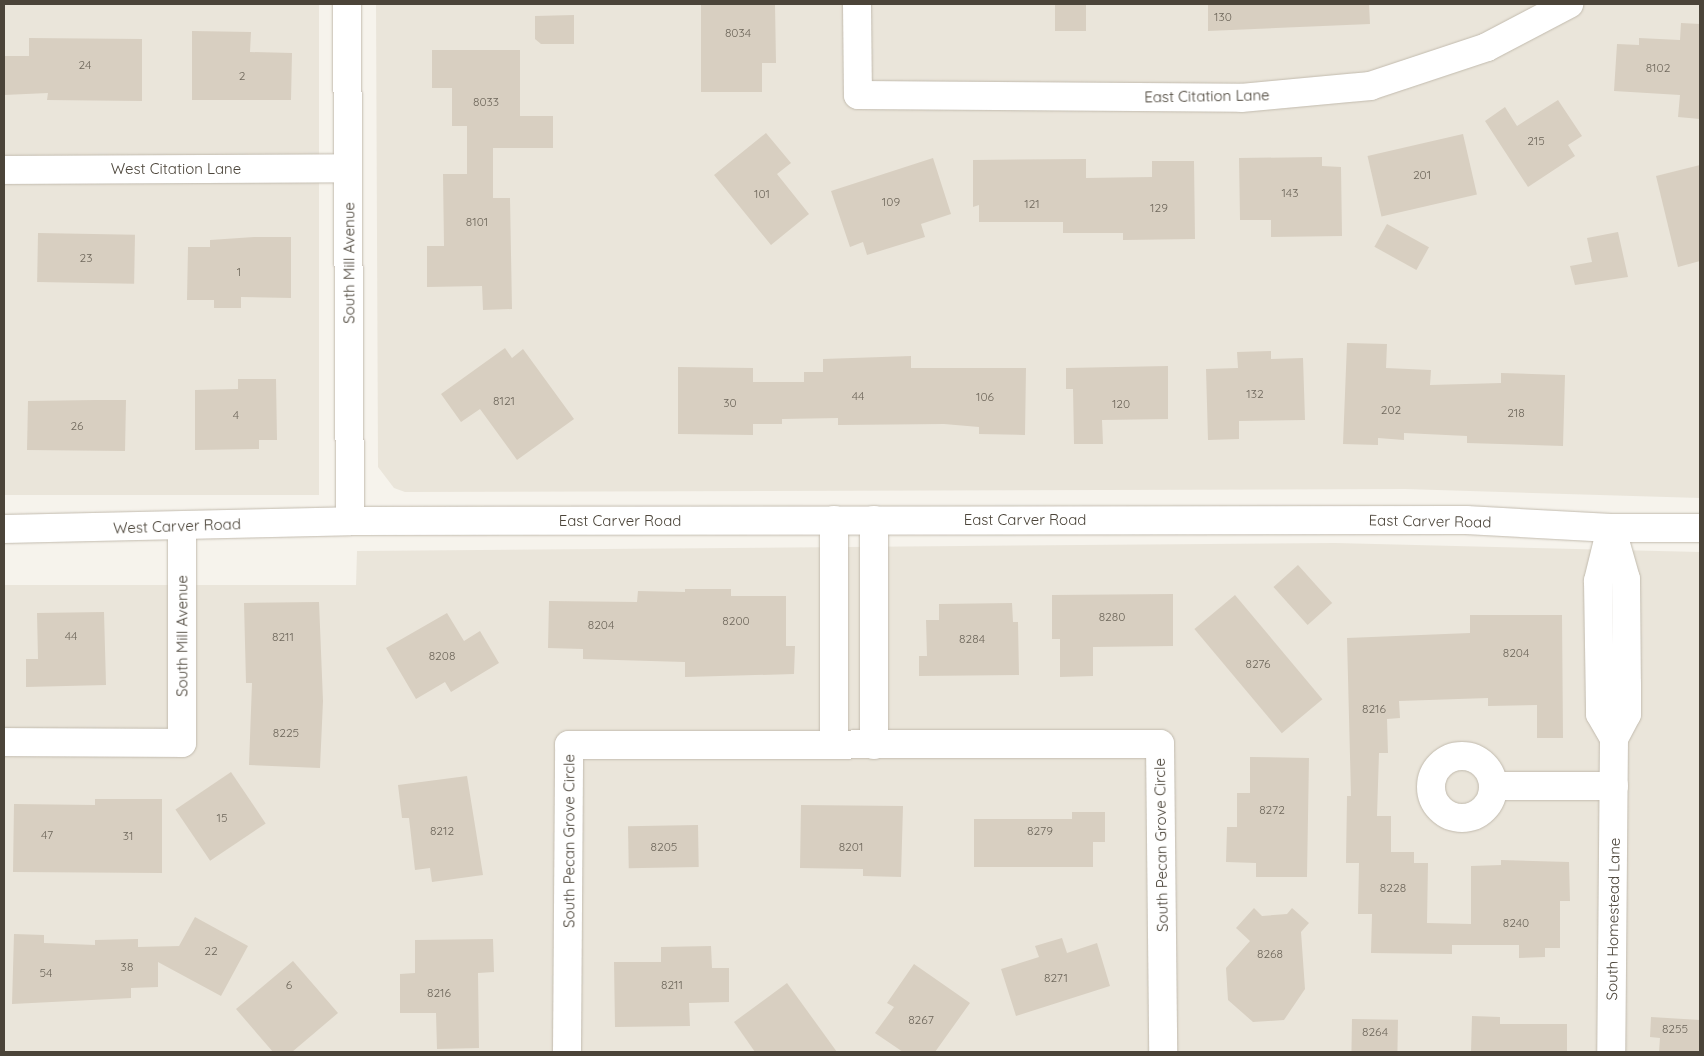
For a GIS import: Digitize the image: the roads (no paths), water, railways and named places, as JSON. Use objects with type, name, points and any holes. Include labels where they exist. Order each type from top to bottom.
[{"type":"street","name":"South Mill Avenue","points":[[347,4],[350,522]]},
{"type":"street","name":"East Citation Lane","points":[[857,4],[858,94],[1240,98],[1370,86],[1487,47],[1569,4]]},
{"type":"street","name":"West Citation Lane","points":[[4,170],[348,168]]},
{"type":"street","points":[[834,520],[834,745]]},
{"type":"street","points":[[874,520],[874,745]]},
{"type":"street","name":"East Carver Road","points":[[350,522],[1466,520],[1611,528],[1700,528]]},
{"type":"street","name":"West Carver Road","points":[[4,528],[182,528],[350,522]]},
{"type":"street","name":"South Mill Avenue","points":[[4,742],[182,743],[182,528]]},
{"type":"street","name":"South Homestead Lane","points":[[1611,528],[1598,581],[1600,714],[1614,738],[1611,1052]]},
{"type":"street","points":[[834,630],[874,630]]},
{"type":"street","name":"South Pecan Grove Circle","points":[[567,1052],[569,745],[1160,744],[1163,1052]]},
{"type":"street","points":[[1494,786],[1614,786]]}]
